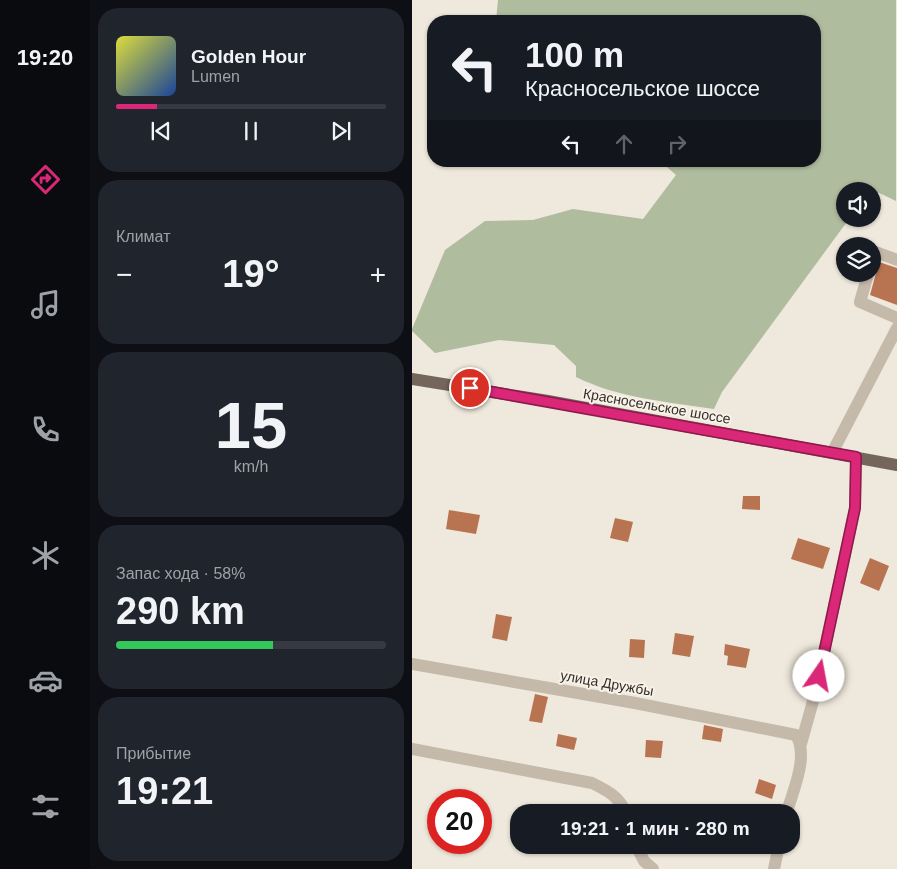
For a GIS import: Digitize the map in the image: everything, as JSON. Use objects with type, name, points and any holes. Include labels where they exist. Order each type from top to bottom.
[{"type":"main road","name":"Красносельское шоссе","points":[[412,379],[548,401],[896,465]]},
{"type":"street","points":[[881,254],[896,260]]},
{"type":"street","points":[[866,282],[860,302],[896,318]]},
{"type":"street","points":[[832,453],[896,328]]},
{"type":"street","points":[[790,804],[801,760],[798,739],[815,694],[855,508],[856,457]]},
{"type":"street","name":"улица Дружбы","points":[[412,664],[644,705],[798,739]]},
{"type":"street","points":[[412,748],[592,783],[610,792],[622,804]]},
{"type":"street","points":[[640,854],[644,861],[653,869]]},
{"type":"street","points":[[774,869],[777,854]]},
{"type":"green space","points":[[498,0],[896,0],[896,201],[881,194],[881,182],[836,182],[836,227],[843,227],[722,392],[714,409],[626,395],[592,384],[576,377],[576,366],[554,345],[499,340],[435,353],[412,331],[445,250],[485,221],[533,220],[573,209],[643,219],[676,175],[667,167],[821,167],[821,15],[497,15]]},
{"type":"building","points":[[881,263],[897,268],[897,305],[870,295],[874,282],[881,282]]},
{"type":"building","points":[[743,496],[760,496],[760,510],[742,509]]},
{"type":"building","points":[[449,510],[480,515],[476,534],[446,529]]},
{"type":"building","points":[[615,518],[633,522],[628,542],[610,538]]},
{"type":"building","points":[[798,538],[830,548],[823,569],[791,559]]},
{"type":"building","points":[[870,558],[889,566],[879,591],[860,583]]},
{"type":"building","points":[[496,614],[512,617],[507,641],[492,638]]},
{"type":"building","points":[[675,633],[694,636],[690,657],[672,654]]},
{"type":"building","points":[[630,639],[645,640],[644,658],[629,657]]},
{"type":"building","points":[[725,644],[750,649],[746,668],[727,665],[728,656],[724,655]]},
{"type":"building","points":[[535,694],[548,697],[542,723],[529,721]]},
{"type":"building","points":[[704,725],[723,729],[721,742],[702,739]]},
{"type":"building","points":[[558,734],[577,738],[574,750],[556,746]]},
{"type":"building","points":[[646,740],[663,741],[661,758],[645,757]]},
{"type":"building","points":[[759,779],[776,785],[772,799],[755,793]]},
{"type":"route","points":[[470,388],[856,457],[855,508],[819,676]]}]
